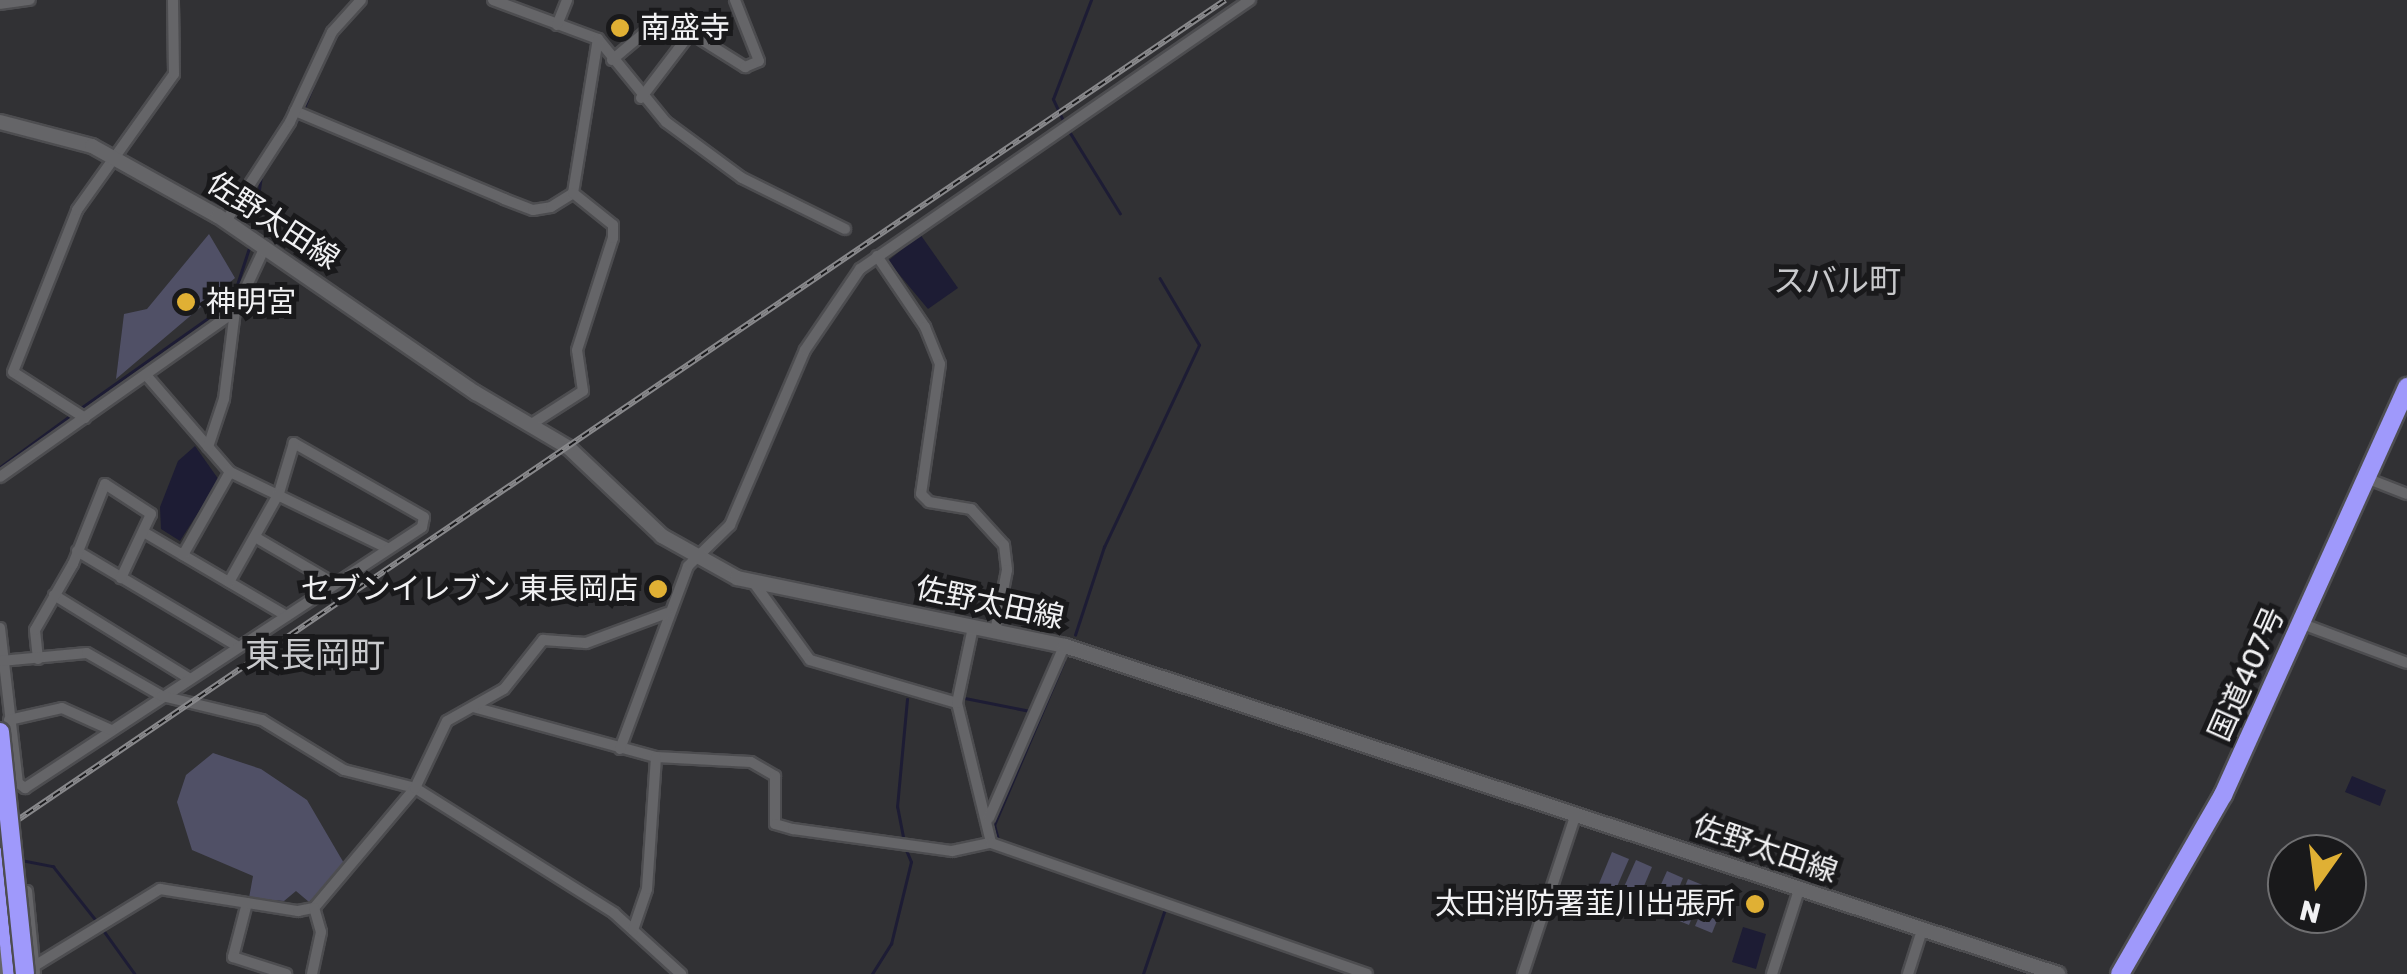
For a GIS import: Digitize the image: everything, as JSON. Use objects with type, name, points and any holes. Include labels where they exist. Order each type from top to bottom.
[{"type":"highway","name":"国道407号","points":[[2120,974],[2224,795],[2407,388]]},
{"type":"highway","points":[[5,726],[26,973]]},
{"type":"highway","points":[[0,857],[26,973]]},
{"type":"main road","name":"佐野太田線","points":[[0,122],[63,135],[116,158],[226,221],[569,448],[694,557],[754,583],[1064,646],[2058,974]]},
{"type":"street","points":[[0,4],[30,0]]},
{"type":"street","points":[[85,418],[13,372],[72,219],[174,74],[173,0]]},
{"type":"street","points":[[226,221],[295,111],[332,32],[361,0]]},
{"type":"street","points":[[493,0],[598,38],[641,98],[742,178],[845,229]]},
{"type":"street","points":[[558,24],[567,0]]},
{"type":"street","points":[[612,60],[662,20],[692,30],[745,67],[759,61],[735,0]]},
{"type":"street","points":[[620,749],[666,613],[694,557],[730,525],[805,350],[860,269],[1250,0]]},
{"type":"street","points":[[641,98],[692,30]]},
{"type":"street","points":[[573,193],[598,38]]},
{"type":"street","points":[[295,111],[533,210],[573,193]]},
{"type":"street","points":[[530,424],[583,391],[580,338],[613,238],[614,225],[573,193]]},
{"type":"street","points":[[208,447],[224,399],[235,311],[265,247]]},
{"type":"street","points":[[877,256],[926,327],[940,364],[922,494],[929,502],[971,510],[1004,545],[1007,570],[996,632]]},
{"type":"street","points":[[0,477],[235,311]]},
{"type":"street","points":[[146,375],[230,472],[387,548]]},
{"type":"street","points":[[0,628],[5,726],[18,783],[25,788],[422,526],[422,514],[306,444],[294,442],[279,493],[229,582]]},
{"type":"street","points":[[182,554],[230,472]]},
{"type":"street","points":[[2366,478],[2407,494]]},
{"type":"street","points":[[38,658],[35,630],[78,552],[105,484],[148,508],[147,534],[121,578]]},
{"type":"street","points":[[147,534],[287,616]]},
{"type":"street","points":[[255,537],[334,584]]},
{"type":"street","points":[[78,552],[239,647]]},
{"type":"street","points":[[754,583],[810,660],[958,699]]},
{"type":"street","points":[[54,595],[190,678]]},
{"type":"street","points":[[314,908],[415,788],[447,720],[504,689],[543,640],[586,643],[666,613]]},
{"type":"street","points":[[2300,623],[2407,664]]},
{"type":"street","points":[[973,627],[958,699],[989,819],[990,843]]},
{"type":"street","points":[[989,819],[1064,646]]},
{"type":"street","points":[[2,661],[87,653],[162,696],[262,720],[344,770],[415,788],[633,930],[681,974]]},
{"type":"street","points":[[472,707],[656,757],[751,762],[775,776],[775,824],[895,846],[952,851],[990,843],[1367,974]]},
{"type":"street","points":[[5,726],[62,708],[111,730]]},
{"type":"street","points":[[633,930],[646,890],[656,757]]},
{"type":"street","points":[[1522,974],[1576,814]]},
{"type":"street","points":[[26,973],[160,888],[247,903],[314,908]]},
{"type":"street","points":[[1772,974],[1799,890]]},
{"type":"street","points":[[26,973],[27,891]]},
{"type":"street","points":[[247,903],[233,957],[286,974]]},
{"type":"street","points":[[312,974],[320,932],[314,908]]},
{"type":"street","points":[[1908,974],[1922,930]]},
{"type":"street","points":[[0,954],[2,974]]},
{"type":"shaded area","name":"神明宮","points":[[209,234],[235,278],[116,379],[124,314],[147,309]]},
{"type":"shaded area","points":[[920,234],[958,288],[928,309],[888,261]]},
{"type":"shaded area","points":[[195,446],[219,480],[180,541],[161,529],[160,507],[178,461]]},
{"type":"shaded area","points":[[213,753],[261,769],[307,800],[345,865],[309,902],[296,891],[284,901],[249,898],[253,876],[192,850],[177,802],[186,775]]},
{"type":"shaded area","points":[[2352,776],[2386,790],[2380,806],[2345,792]]},
{"type":"shaded area","points":[[1612,852],[1629,859],[1612,898],[1596,891]]},
{"type":"shaded area","points":[[1636,860],[1652,867],[1636,905],[1619,898]]},
{"type":"shaded area","points":[[1667,871],[1683,878],[1667,916],[1650,909]]},
{"type":"shaded area","points":[[1688,879],[1705,886],[1689,925],[1672,918]]},
{"type":"shaded area","points":[[1712,887],[1728,894],[1712,933],[1695,926]]},
{"type":"shaded area","points":[[1743,927],[1766,934],[1756,969],[1732,962]]},
{"type":"waterway","points":[[1064,123],[1053,99],[1091,0]]},
{"type":"waterway","points":[[303,110],[319,71]]},
{"type":"waterway","points":[[279,148],[299,117]]},
{"type":"waterway","points":[[1068,129],[1120,213]]},
{"type":"waterway","points":[[253,232],[261,176]]},
{"type":"waterway","points":[[78,410],[218,311],[237,285],[250,245]]},
{"type":"waterway","points":[[1075,635],[1104,547],[1199,345],[1160,279]]},
{"type":"waterway","points":[[0,467],[71,415]]},
{"type":"waterway","points":[[998,840],[994,825],[1064,661]]},
{"type":"waterway","points":[[965,698],[1030,711]]},
{"type":"waterway","points":[[904,842],[897,807],[907,699]]},
{"type":"waterway","points":[[872,974],[891,944],[911,862],[906,850]]},
{"type":"waterway","points":[[21,860],[53,866],[99,924]]},
{"type":"waterway","points":[[1143,974],[1166,906]]},
{"type":"waterway","points":[[104,931],[135,974]]},
{"type":"railway","points":[[0,832],[1225,0]]},
{"type":"place","name":"南盛寺","points":[[620,28]]},
{"type":"place","name":"神明宮","points":[[186,302]]},
{"type":"place","name":"セブンイレブン 東長岡店","points":[[658,589]]},
{"type":"place","name":"太田消防署韮川出張所","points":[[1755,904]]},
{"type":"district","name":"スバル町","points":[[1837,281]]},
{"type":"district","name":"東長岡町","points":[[315,655]]}]
